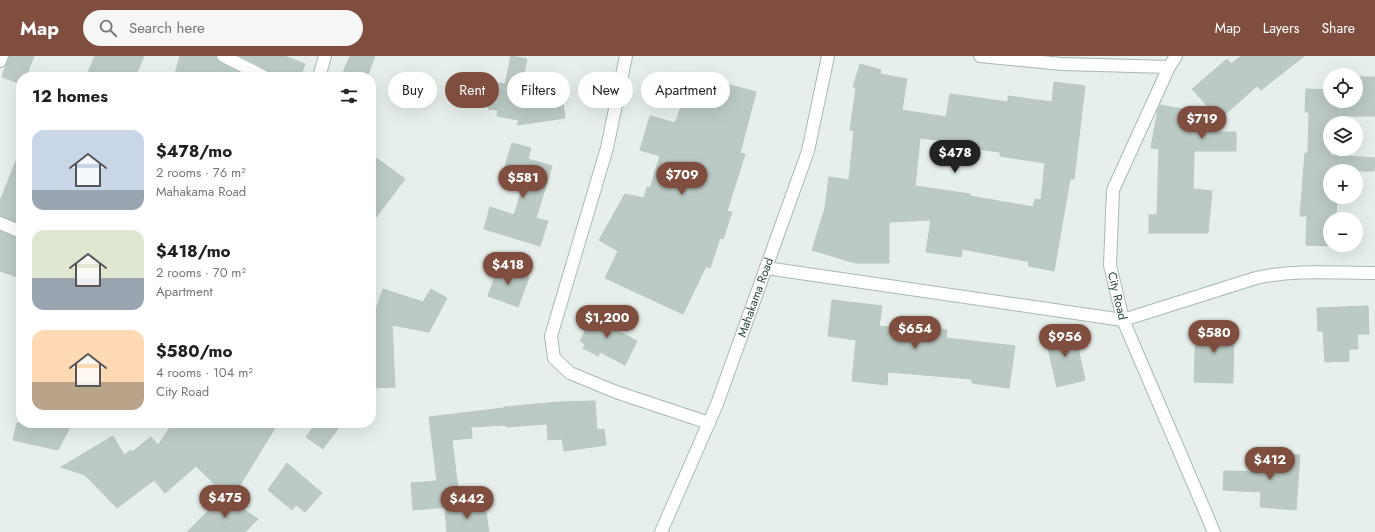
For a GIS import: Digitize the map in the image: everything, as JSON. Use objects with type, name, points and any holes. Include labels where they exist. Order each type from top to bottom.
[{"type":"street","points":[[0,61],[2,56]]},
{"type":"street","points":[[223,56],[255,72]]},
{"type":"street","points":[[320,72],[325,56]]},
{"type":"street","points":[[626,56],[608,148],[551,336],[554,358],[570,373],[616,392],[709,423]]},
{"type":"street","name":"Mahakama Road","points":[[661,532],[717,404],[808,151],[828,56]]},
{"type":"street","points":[[980,56],[1062,64],[1168,67]]},
{"type":"street","name":"City Road","points":[[1176,56],[1168,67],[1113,190],[1110,265],[1123,320],[1214,532]]},
{"type":"street","points":[[0,224],[16,230]]},
{"type":"street","points":[[766,268],[1123,320],[1269,275],[1288,272],[1375,274]]},
{"type":"building","points":[[9,56],[34,56],[28,72],[16,72],[16,82],[2,77]]},
{"type":"building","points":[[95,56],[144,56],[137,72],[88,72]]},
{"type":"building","points":[[180,56],[216,56],[220,63],[238,72],[175,72]]},
{"type":"building","points":[[240,56],[285,56],[305,64],[302,72],[270,72]]},
{"type":"building","points":[[350,56],[375,56],[369,72],[343,72]]},
{"type":"building","points":[[511,56],[527,59],[524,72],[508,72]]},
{"type":"building","points":[[1241,56],[1304,56],[1261,90],[1257,86],[1205,132],[1236,132],[1236,151],[1194,151],[1193,189],[1212,191],[1208,233],[1149,233],[1149,215],[1157,215],[1159,149],[1151,148],[1160,105],[1215,115],[1192,89],[1227,59],[1231,64]]},
{"type":"building","points":[[860,64],[881,70],[880,74],[907,79],[902,110],[946,117],[950,94],[1008,102],[1008,96],[1052,102],[1054,82],[1085,86],[1074,179],[1070,179],[1054,271],[1029,266],[1027,258],[1026,261],[962,249],[961,257],[926,252],[931,220],[889,222],[889,263],[855,263],[812,250],[825,208],[829,177],[849,180],[854,131],[850,130],[856,88],[853,87]],"holes":[[[920,138],[977,145],[977,149],[1000,152],[1000,156],[1045,163],[1041,200],[1035,199],[1033,207],[970,196],[970,194],[915,186]]]},
{"type":"building","points":[[507,75],[507,108],[564,108],[565,118],[517,125],[519,120],[497,116],[498,110],[488,108],[499,108],[499,83],[505,84]]},
{"type":"building","points":[[1363,77],[1375,77],[1375,116],[1323,116],[1323,156],[1375,158],[1374,171],[1363,171],[1363,164],[1323,164],[1323,204],[1337,204],[1336,212],[1323,212],[1323,246],[1306,245],[1307,216],[1300,216],[1305,153],[1308,153],[1309,112],[1305,112],[1306,89],[1323,90],[1323,108],[1363,108]]},
{"type":"building","points":[[730,85],[756,92],[740,153],[745,154],[727,211],[732,212],[723,239],[720,238],[710,268],[706,266],[683,314],[605,278],[618,251],[599,240],[625,194],[644,198],[647,187],[650,188],[660,156],[640,150],[650,116],[675,123],[681,108],[730,108]]},
{"type":"building","points":[[512,143],[531,148],[528,159],[552,166],[536,218],[548,221],[540,246],[484,229],[490,207],[514,215],[524,183],[502,176]]},
{"type":"building","points":[[376,158],[405,179],[376,217]]},
{"type":"building","points":[[16,161],[16,222],[0,216],[0,201]]},
{"type":"building","points":[[0,231],[16,237],[16,276],[0,271]]},
{"type":"building","points":[[499,265],[529,277],[518,307],[488,296]]},
{"type":"building","points":[[383,289],[423,302],[431,289],[447,298],[429,332],[392,325],[395,387],[376,388],[376,309]]},
{"type":"building","points":[[832,300],[882,306],[879,326],[918,330],[918,328],[947,330],[946,338],[1015,346],[1009,388],[972,383],[972,379],[888,372],[887,385],[852,381],[856,340],[828,336]]},
{"type":"building","points":[[1368,306],[1369,334],[1357,334],[1358,349],[1349,349],[1349,361],[1325,362],[1323,331],[1318,331],[1317,308]]},
{"type":"building","points":[[596,311],[617,322],[613,328],[637,341],[625,365],[600,352],[598,356],[583,348],[585,344],[580,341]]},
{"type":"building","points":[[1196,325],[1234,326],[1233,383],[1194,382]]},
{"type":"building","points":[[1074,329],[1085,380],[1057,387],[1045,336]]},
{"type":"building","points":[[595,401],[597,430],[604,429],[606,445],[564,451],[562,439],[548,440],[547,424],[506,427],[506,425],[471,427],[472,438],[452,440],[460,506],[413,510],[411,483],[437,481],[429,417],[504,407],[559,402]]},
{"type":"building","points":[[16,427],[69,428],[58,450],[13,440]]},
{"type":"building","points":[[170,428],[275,428],[231,500],[196,466],[165,493],[154,480],[117,508],[85,475],[61,467],[113,436],[124,455],[131,450],[132,452],[151,437],[158,445]]},
{"type":"building","points":[[312,428],[338,428],[323,449],[306,437]]},
{"type":"building","points":[[1263,452],[1300,455],[1296,510],[1260,507],[1261,492],[1223,490],[1224,471],[1262,472]]},
{"type":"building","points":[[287,463],[322,493],[305,512],[296,505],[292,510],[268,490]]},
{"type":"building","points":[[223,496],[258,519],[245,532],[187,532]]},
{"type":"building","points":[[485,506],[489,532],[447,532],[445,511]]}]
